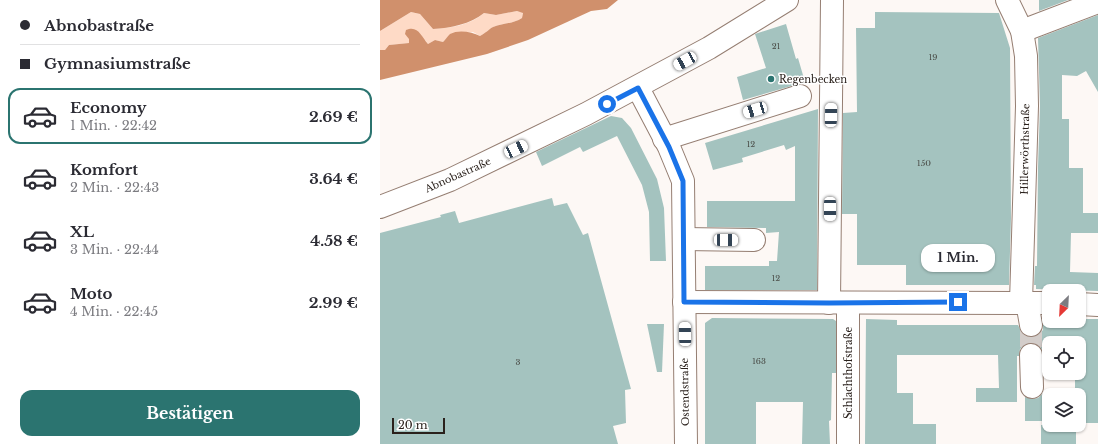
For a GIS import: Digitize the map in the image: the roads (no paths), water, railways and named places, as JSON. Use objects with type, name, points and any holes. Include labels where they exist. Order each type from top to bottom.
[{"type":"street","name":"Abnobastraße","points":[[380,207],[470,170],[638,88],[709,48],[787,0]]},
{"type":"street","name":"Schlachthofstraße","points":[[832,0],[839,303],[848,444]]},
{"type":"street","name":"Hillerwörthstraße","points":[[1007,0],[1022,31],[1026,56],[1027,106],[1024,302],[1031,325]]},
{"type":"street","points":[[1022,31],[1098,2]]},
{"type":"street","name":"Ostendstraße","points":[[638,88],[664,138],[683,181],[686,444]]},
{"type":"street","points":[[664,138],[800,96]]},
{"type":"street","points":[[684,239],[754,240]]},
{"type":"street","points":[[684,302],[1042,303]]},
{"type":"street","points":[[1086,304],[1098,305]]},
{"type":"street","points":[[1031,355],[1032,387]]},
{"type":"tunnel","points":[[1031,325],[1031,355]]},
{"type":"place","name":"Regenbecken","points":[[771,79]]}]
